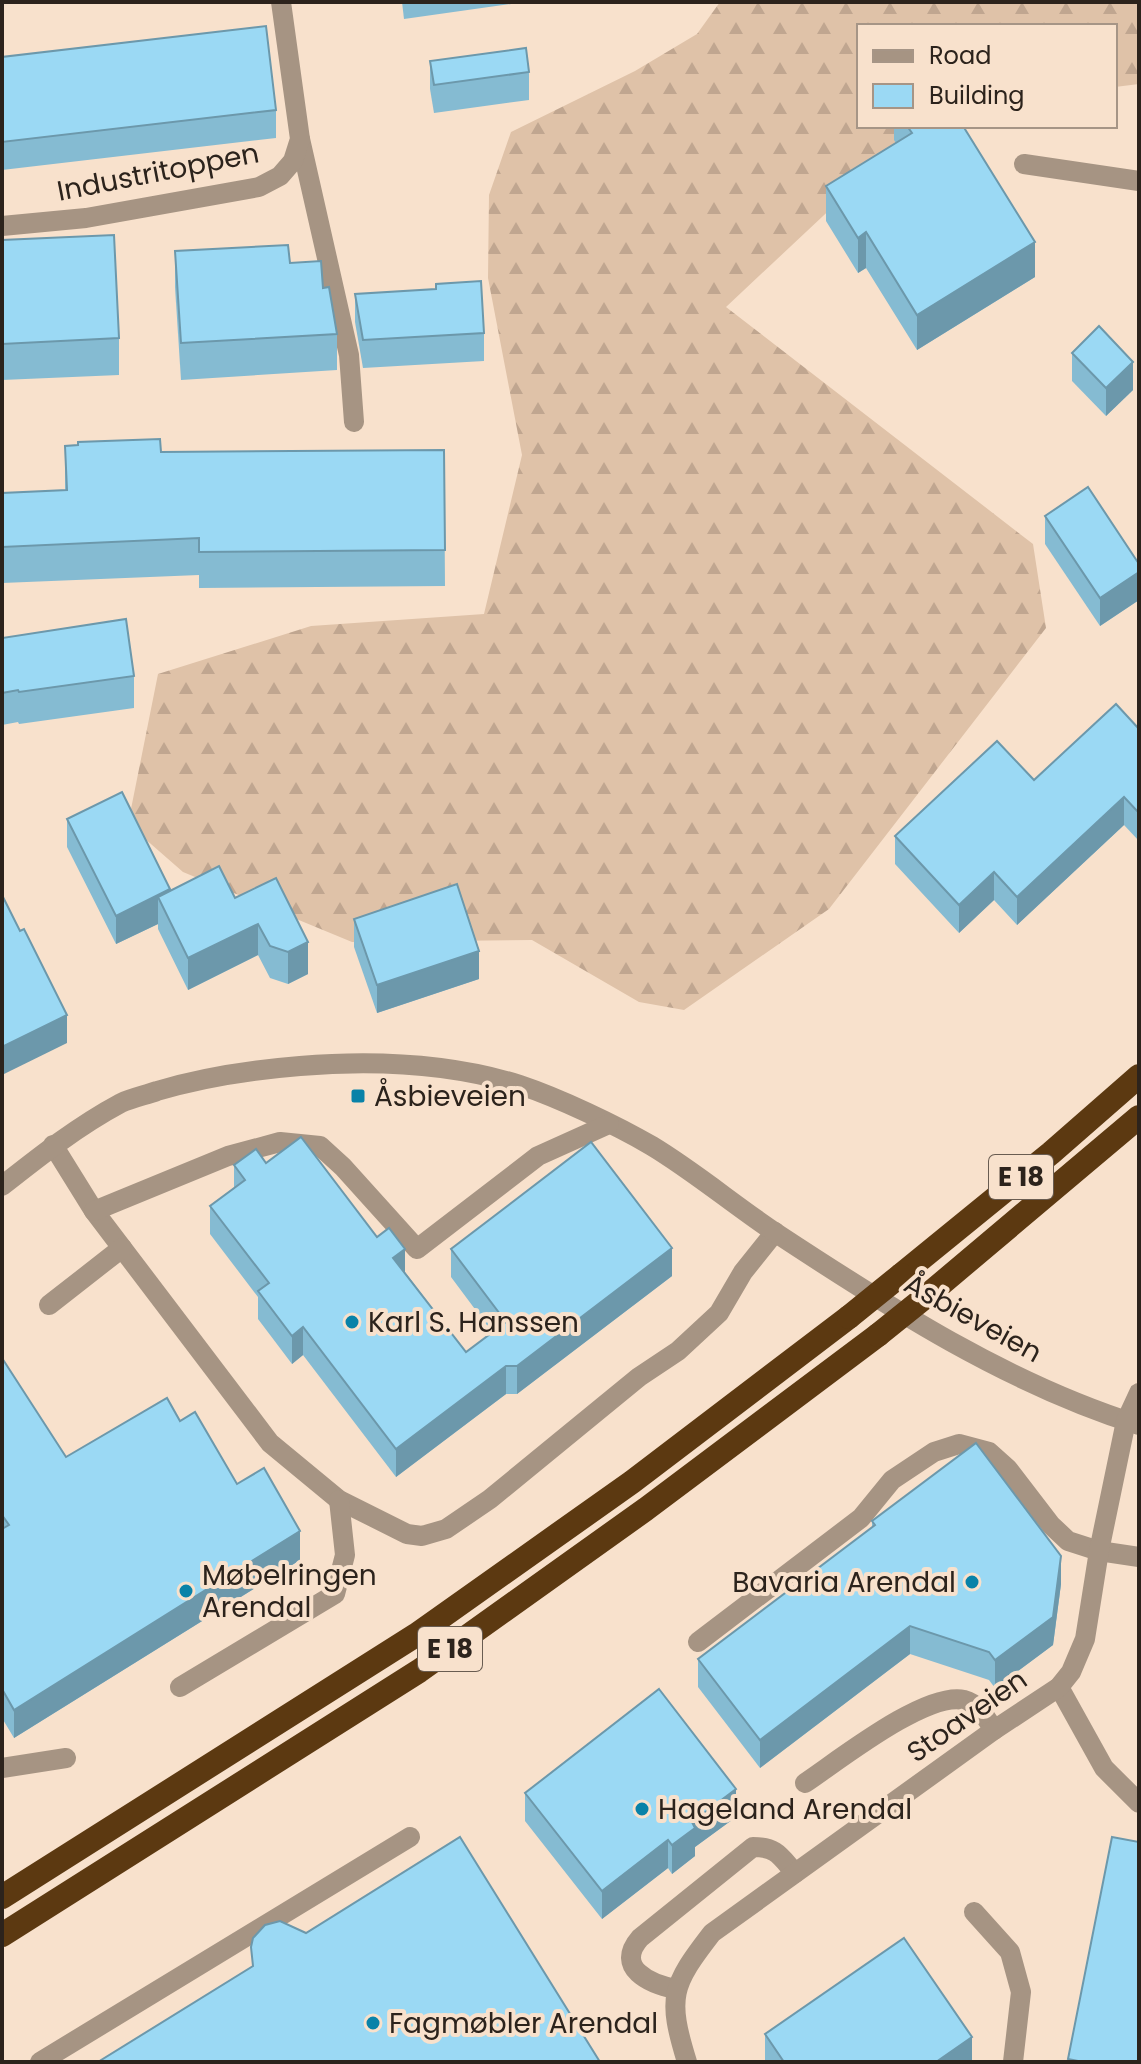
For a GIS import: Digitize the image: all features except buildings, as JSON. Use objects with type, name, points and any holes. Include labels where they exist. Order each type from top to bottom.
[{"type":"highway","name":"E 18","points":[[2,1897],[416,1635],[632,1482],[849,1317],[1051,1153],[1139,1076]]},
{"type":"highway","name":"E 18","points":[[2,1935],[419,1671],[646,1509],[878,1335],[1139,1117]]},
{"type":"street","points":[[281,2],[300,139],[349,355],[354,422]]},
{"type":"street","name":"Industritoppen","points":[[2,226],[86,218],[259,187],[280,176],[293,161],[300,139]]},
{"type":"street","points":[[1024,164],[1139,181]]},
{"type":"street","name":"Åsbieveien","points":[[2,1186],[53,1145],[124,1102],[199,1079],[271,1068],[338,1063],[401,1064],[463,1071],[521,1086],[609,1124],[652,1147],[775,1232],[944,1340],[1030,1382],[1132,1423]]},
{"type":"street","points":[[94,1211],[228,1156],[280,1142],[320,1146],[417,1249],[538,1156],[609,1124]]},
{"type":"street","points":[[53,1145],[94,1211],[270,1443],[339,1500],[407,1534],[422,1536],[446,1529],[490,1499],[639,1377],[678,1351],[719,1313],[743,1272],[775,1232]]},
{"type":"street","points":[[49,1305],[122,1248]]},
{"type":"street","name":"Stoaveien","points":[[676,1989],[682,1973],[712,1933],[994,1730],[1059,1687],[1071,1672],[1085,1639],[1099,1551],[1139,1393]]},
{"type":"street","points":[[698,1642],[861,1518],[892,1480],[934,1452],[959,1444],[989,1452],[1008,1469],[1051,1525],[1068,1541],[1099,1551],[1139,1557]]},
{"type":"street","points":[[180,1687],[335,1594],[345,1555],[339,1500]]},
{"type":"street","name":"Stoaveien","points":[[1059,1687],[1104,1768],[1139,1803]]},
{"type":"street","points":[[805,1783],[907,1715],[948,1699],[965,1700],[978,1707],[994,1730]]},
{"type":"street","points":[[2,1768],[66,1758]]},
{"type":"street","points":[[40,2062],[410,1837]]},
{"type":"street","points":[[687,2062],[675,2017],[676,1989],[655,1985],[640,1975],[631,1961],[632,1947],[753,1847],[769,1847],[795,1873]]},
{"type":"street","points":[[974,1912],[1010,1952],[1021,1992],[1013,2062]]},
{"type":"green space","points":[[720,2],[1139,2],[1139,84],[1117,87],[1117,24],[857,24],[857,128],[917,128],[726,307],[1033,544],[1046,628],[829,909],[684,1010],[639,1002],[532,940],[352,942],[183,872],[128,824],[158,674],[311,626],[484,614],[522,455],[488,278],[489,195],[511,132],[635,71],[697,34]]},
{"type":"place","name":"Åsbieveien","points":[[358,1096]]},
{"type":"place","name":"Karl S. Hanssen","points":[[352,1322]]},
{"type":"place","name":"Bavaria Arendal","points":[[972,1582]]},
{"type":"place","name":"Møbelringen Arendal","points":[[186,1591]]},
{"type":"place","name":"Hageland Arendal","points":[[642,1809]]},
{"type":"place","name":"Fagmøbler Arendal","points":[[373,2023]]}]
